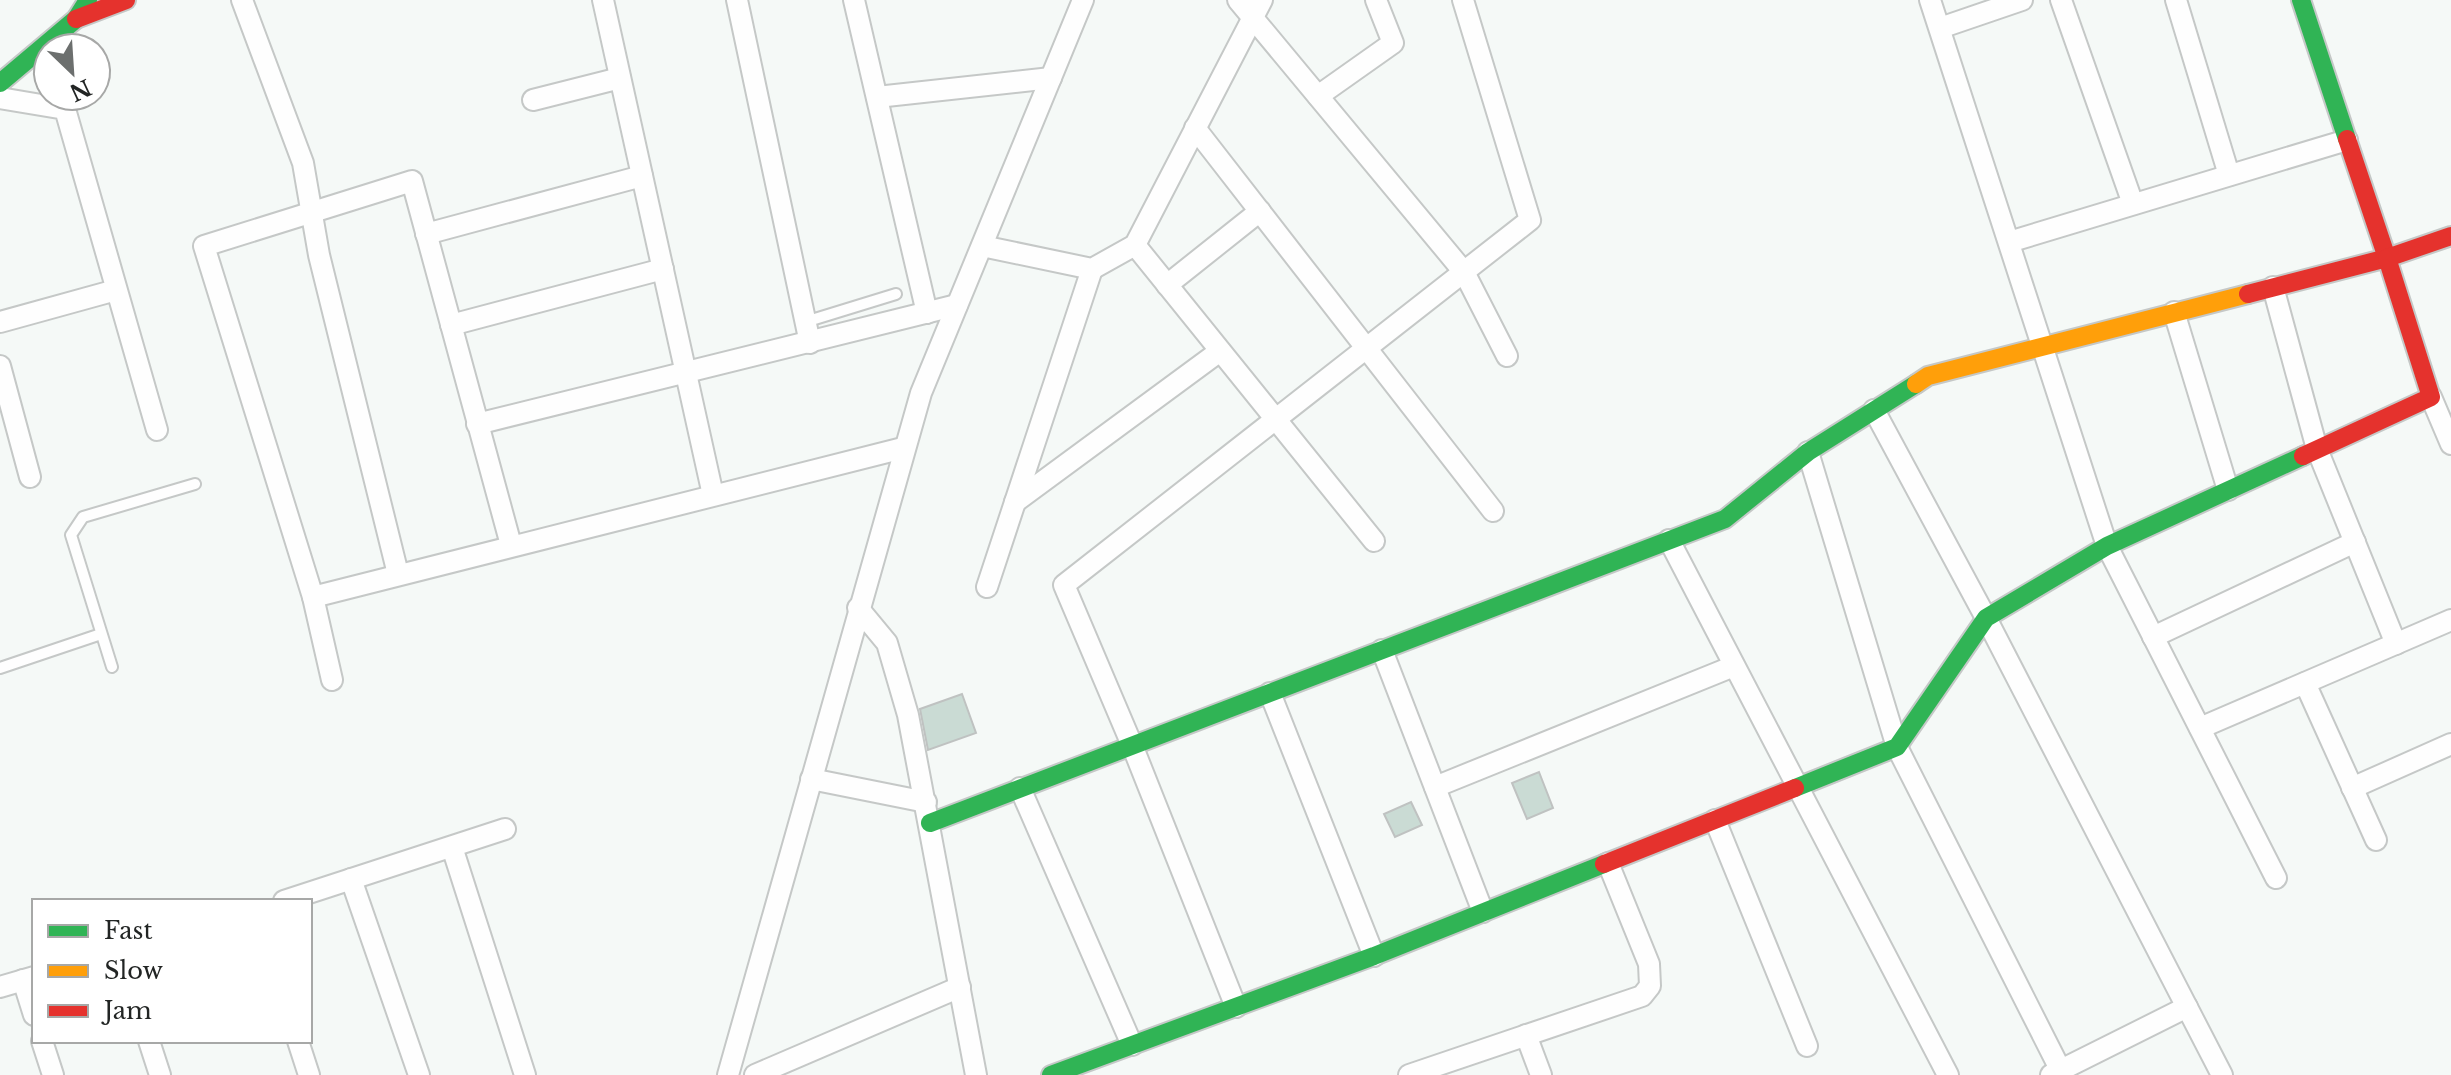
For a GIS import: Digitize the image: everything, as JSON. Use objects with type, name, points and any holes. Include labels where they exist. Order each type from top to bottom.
[{"type":"main road","points":[[0,83],[76,19],[88,0]]},
{"type":"main road","points":[[76,19],[116,7],[126,0]]},
{"type":"main road","points":[[1051,1075],[1374,956],[1897,747],[1986,618],[2107,546],[2431,397],[2301,0]]},
{"type":"main road","points":[[930,823],[1725,519],[1808,452],[1928,376],[2387,258],[2451,236]]},
{"type":"street","points":[[242,0],[303,163],[311,214],[398,574]]},
{"type":"street","points":[[603,0],[713,495]]},
{"type":"street","points":[[737,0],[810,343]]},
{"type":"street","points":[[854,0],[927,313]]},
{"type":"street","points":[[728,1075],[921,393],[1083,0]]},
{"type":"street","points":[[1238,0],[1257,9],[1318,96],[1464,272],[1507,356]]},
{"type":"street","points":[[1318,96],[1393,43],[1376,0]]},
{"type":"street","points":[[1236,1007],[1132,745],[1064,585],[1530,220],[1463,0]]},
{"type":"street","points":[[1930,0],[2107,546],[2276,878]]},
{"type":"street","points":[[1940,28],[2022,0]]},
{"type":"street","points":[[2061,0],[2133,204]]},
{"type":"street","points":[[2176,0],[2229,175]]},
{"type":"street","points":[[982,246],[1092,269],[1135,245],[1257,9]]},
{"type":"street","points":[[533,100],[620,78]]},
{"type":"street","points":[[877,97],[1051,78]]},
{"type":"street","points":[[0,98],[65,109],[157,430]]},
{"type":"street","points":[[1195,128],[1493,511]]},
{"type":"street","points":[[2009,242],[2347,140]]},
{"type":"street","points":[[426,234],[642,176]]},
{"type":"street","points":[[332,680],[313,597],[204,246],[412,181],[511,545]]},
{"type":"street","points":[[1167,285],[1260,211]]},
{"type":"street","points":[[1135,245],[1374,541]]},
{"type":"street","points":[[451,325],[663,269]]},
{"type":"street","points":[[987,587],[1092,269]]},
{"type":"street","points":[[2273,287],[2317,449],[2396,644]]},
{"type":"street","points":[[0,322],[116,290]]},
{"type":"street","points":[[477,424],[957,305]]},
{"type":"street","points":[[2174,312],[2228,490]]},
{"type":"street","points":[[1015,502],[1220,351]]},
{"type":"street","points":[[0,366],[30,477]]},
{"type":"street","points":[[2431,397],[2451,444]]},
{"type":"street","points":[[1874,410],[1986,618],[2222,1075]]},
{"type":"street","points":[[313,597],[903,448]]},
{"type":"street","points":[[1808,452],[1897,747],[2059,1073],[2187,1007]]},
{"type":"street","points":[[1669,540],[1948,1075]]},
{"type":"street","points":[[2153,637],[2355,542]]},
{"type":"street","points":[[858,608],[887,643],[908,715],[976,1075]]},
{"type":"street","points":[[2200,728],[2451,620]]},
{"type":"street","points":[[1382,650],[1483,912]]},
{"type":"street","points":[[1435,787],[1734,666]]},
{"type":"street","points":[[2305,683],[2376,840]]},
{"type":"street","points":[[1270,693],[1374,956]]},
{"type":"street","points":[[2352,788],[2451,744]]},
{"type":"street","points":[[811,779],[926,802]]},
{"type":"street","points":[[1020,788],[1132,1045]]},
{"type":"street","points":[[1715,820],[1807,1046]]},
{"type":"street","points":[[290,899],[505,829]]},
{"type":"street","points":[[452,847],[525,1075]]},
{"type":"street","points":[[1419,1073],[1642,996],[1650,986],[1649,964],[1608,863]]},
{"type":"street","points":[[351,879],[419,1075]]},
{"type":"street","points":[[0,987],[29,979],[32,1001]]},
{"type":"street","points":[[755,1075],[960,987]]},
{"type":"street","points":[[1526,1035],[1541,1075]]},
{"type":"street","points":[[43,1043],[53,1075]]},
{"type":"street","points":[[150,1043],[160,1075]]},
{"type":"street","points":[[299,1043],[309,1075]]},
{"type":"lane","points":[[805,322],[896,294]]},
{"type":"lane","points":[[112,667],[71,535],[83,517],[195,484]]},
{"type":"lane","points":[[0,668],[101,634]]},
{"type":"building","points":[[962,694],[976,733],[928,750],[920,709]]},
{"type":"building","points":[[1539,772],[1553,808],[1527,819],[1512,783]]},
{"type":"building","points":[[1411,802],[1422,825],[1395,837],[1384,814]]},
{"type":"traffic: fast","points":[[0,83],[76,19],[88,0]]},
{"type":"traffic: fast","points":[[2301,0],[2347,139]]},
{"type":"traffic: fast","points":[[930,823],[1725,519],[1808,452],[1916,384]]},
{"type":"traffic: fast","points":[[1795,788],[1897,747],[1986,618],[2107,546],[2303,456]]},
{"type":"traffic: fast","points":[[1051,1075],[1374,956],[1604,864]]},
{"type":"traffic: slow","points":[[1916,384],[1928,376],[2248,294]]},
{"type":"traffic: jam","points":[[76,19],[126,0]]},
{"type":"traffic: jam","points":[[2248,294],[2387,258],[2347,139]]},
{"type":"traffic: jam","points":[[2303,456],[2431,397],[2387,258],[2451,236]]},
{"type":"traffic: jam","points":[[1604,864],[1795,788]]}]
